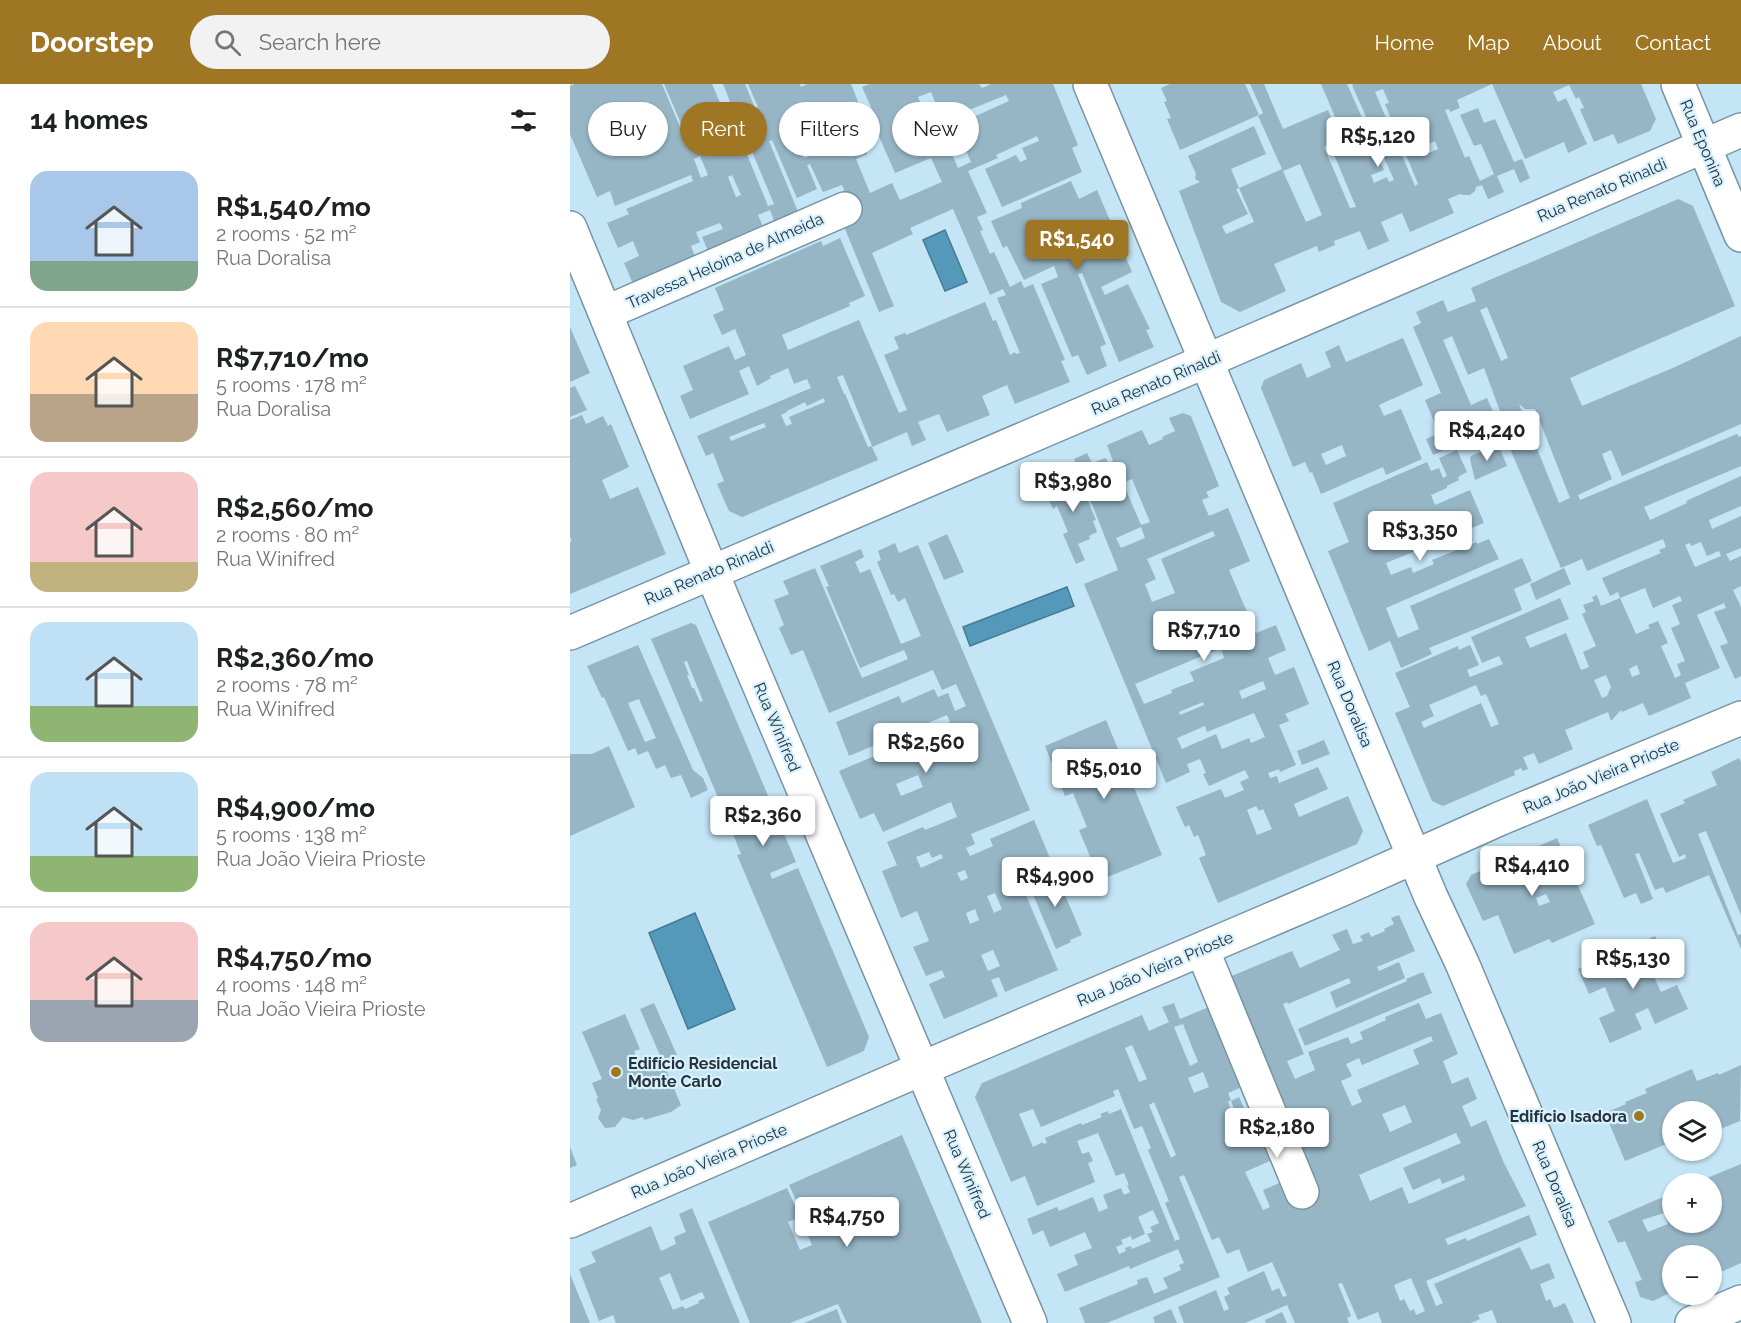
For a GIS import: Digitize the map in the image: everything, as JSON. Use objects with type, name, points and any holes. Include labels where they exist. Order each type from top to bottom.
[{"type":"street","name":"Rua Doralisa","points":[[1089,84],[1614,1323]]},
{"type":"street","name":"Rua Eponina","points":[[1678,84],[1741,235]]},
{"type":"street","name":"Rua Renato Rinaldi","points":[[570,633],[1206,362],[1741,130]]},
{"type":"street","name":"Travessa Heloina de Almeida","points":[[605,313],[845,209]]},
{"type":"street","name":"Rua Winifred","points":[[570,228],[712,572],[1030,1323]]},
{"type":"street","name":"Rua João Vieira Prioste","points":[[570,1221],[1499,819],[1741,718]]},
{"type":"street","points":[[1202,949],[1302,1192]]},
{"type":"street","points":[[1692,1323],[1741,1302]]},
{"type":"water","points":[[945,230],[967,282],[945,291],[923,240]]},
{"type":"water","points":[[1067,587],[1074,606],[970,646],[963,627]]},
{"type":"water","points":[[695,913],[735,1009],[688,1029],[649,933]]},
{"type":"building","points":[[575,84],[662,84],[680,127],[680,156],[700,156],[748,156],[768,206],[774,204],[754,156],[767,156],[767,102],[756,102],[748,84],[800,84],[801,87],[807,84],[851,84],[858,102],[779,102],[779,156],[803,156],[804,158],[809,156],[863,156],[856,159],[870,193],[892,183],[900,200],[942,182],[931,158],[895,173],[880,139],[880,102],[869,102],[862,87],[870,84],[979,84],[982,88],[991,84],[1053,84],[1078,145],[1072,148],[1082,172],[1002,207],[985,169],[1016,155],[1020,162],[1027,159],[1022,148],[1039,141],[1037,136],[996,155],[998,158],[968,171],[987,213],[977,217],[983,230],[980,231],[990,254],[994,252],[1010,287],[1021,281],[1024,288],[1033,284],[1065,360],[1061,361],[1070,382],[1015,404],[1007,385],[982,396],[990,415],[947,432],[939,414],[918,422],[926,440],[912,446],[907,432],[872,447],[878,460],[742,517],[729,511],[717,484],[724,481],[713,453],[706,456],[697,436],[811,388],[807,379],[794,384],[788,368],[770,376],[771,378],[757,386],[749,366],[739,371],[749,394],[690,419],[680,396],[693,390],[683,366],[729,346],[735,360],[746,355],[735,329],[722,335],[713,315],[724,310],[715,288],[821,241],[823,246],[840,238],[865,296],[849,303],[850,306],[782,335],[788,350],[859,320],[899,413],[907,410],[884,355],[899,349],[894,337],[905,333],[906,335],[985,302],[993,321],[996,320],[1010,355],[1015,352],[1020,353],[997,298],[1006,295],[1003,289],[990,295],[953,209],[910,228],[913,234],[872,253],[894,306],[879,312],[843,224],[856,218],[842,185],[823,192],[810,164],[807,165],[817,189],[797,198],[772,140],[769,141],[799,214],[775,224],[770,210],[758,215],[764,229],[709,253],[702,237],[723,229],[720,223],[696,232],[700,242],[691,246],[696,259],[634,286],[624,263],[639,256],[633,241],[618,248],[607,223],[629,214],[626,209],[693,181],[691,175],[615,206],[610,191],[597,197],[570,134],[570,86]],"holes":[[[700,156],[708,175],[701,178],[694,159]],[[732,175],[741,195],[736,197],[728,177]],[[843,375],[872,446],[868,447],[837,377]],[[824,398],[825,402],[789,417],[792,424],[786,426],[781,415],[805,402],[807,406]],[[764,423],[766,427],[731,441],[729,437]]]},
{"type":"building","points":[[664,84],[712,84],[720,102],[680,102],[680,121]]},
{"type":"building","points":[[723,84],[745,84],[752,102],[730,102]]},
{"type":"building","points":[[1170,84],[1245,84],[1259,115],[1180,150],[1167,119],[1171,118],[1161,88]]},
{"type":"building","points":[[1250,84],[1264,84],[1283,129],[1328,110],[1335,125],[1338,124],[1321,84],[1347,84],[1367,129],[1324,147],[1350,208],[1356,207],[1333,152],[1370,137],[1384,170],[1371,175],[1374,183],[1387,177],[1389,182],[1394,180],[1352,85],[1492,84],[1457,100],[1460,108],[1450,112],[1449,109],[1445,110],[1465,158],[1469,156],[1480,181],[1494,174],[1481,144],[1474,146],[1460,115],[1478,108],[1484,123],[1495,119],[1514,162],[1522,159],[1530,178],[1520,183],[1514,169],[1497,176],[1504,192],[1488,199],[1482,185],[1476,187],[1470,195],[1460,194],[1448,199],[1454,213],[1410,232],[1402,213],[1381,222],[1389,241],[1368,250],[1360,231],[1334,241],[1335,245],[1319,252],[1317,246],[1274,264],[1286,291],[1240,312],[1221,302],[1179,191],[1200,182],[1195,179],[1196,174],[1188,156],[1254,126],[1266,154],[1231,169],[1239,188],[1282,169],[1306,222],[1322,215],[1300,164],[1283,171],[1258,116],[1263,113]],"holes":[[[1383,89],[1389,103],[1385,104],[1418,184],[1415,186],[1375,92]],[[1435,141],[1438,149],[1428,153],[1425,146]],[[1239,188],[1254,222],[1226,234],[1222,226],[1248,214],[1236,189]]]},
{"type":"building","points":[[1492,84],[1641,84],[1656,119],[1650,131],[1618,144],[1613,134],[1594,142],[1580,109],[1584,108],[1579,97],[1576,99],[1569,85],[1553,92],[1558,102],[1566,98],[1587,144],[1568,153],[1564,142],[1525,159]]},
{"type":"building","points":[[1071,181],[1079,199],[1097,190],[1132,272],[1101,287],[1105,295],[1128,284],[1150,329],[1146,330],[1154,347],[1119,362],[1082,273],[1078,274],[1106,344],[1100,347],[1107,366],[1087,375],[1078,355],[1072,357],[1041,284],[1058,277],[1054,266],[1024,280],[1007,246],[1003,248],[991,221],[1022,208],[1021,203]],"holes":[[[1095,241],[1098,247],[1085,253],[1082,247]]]},
{"type":"building","points":[[1678,199],[1693,206],[1735,306],[1570,378],[1582,406],[1741,336],[1741,424],[1622,476],[1611,450],[1602,454],[1612,479],[1578,495],[1580,500],[1737,434],[1741,436],[1741,466],[1644,507],[1650,520],[1741,476],[1741,506],[1709,520],[1712,529],[1741,516],[1741,548],[1726,554],[1730,561],[1741,556],[1741,586],[1733,590],[1741,607],[1741,676],[1735,679],[1720,646],[1728,643],[1714,612],[1726,608],[1724,603],[1697,615],[1720,668],[1685,683],[1691,698],[1649,716],[1643,703],[1622,712],[1621,710],[1611,721],[1608,712],[1565,730],[1573,749],[1539,764],[1534,753],[1523,757],[1528,769],[1523,771],[1521,768],[1514,771],[1515,775],[1443,806],[1432,801],[1395,713],[1410,707],[1395,673],[1458,646],[1459,650],[1470,645],[1479,665],[1467,670],[1470,677],[1503,664],[1499,656],[1482,663],[1471,637],[1560,598],[1569,619],[1525,637],[1530,648],[1566,633],[1581,670],[1589,667],[1583,652],[1596,646],[1582,614],[1586,612],[1583,605],[1594,601],[1592,597],[1597,595],[1601,606],[1620,598],[1618,592],[1610,596],[1602,578],[1661,553],[1659,550],[1666,547],[1663,539],[1587,571],[1582,559],[1561,568],[1500,425],[1433,455],[1426,439],[1439,433],[1425,400],[1441,393],[1413,327],[1421,323],[1416,312],[1443,300],[1448,312],[1476,301],[1471,288]],"holes":[[[1487,307],[1508,358],[1501,361],[1480,310]],[[1452,336],[1468,375],[1484,368],[1501,414],[1495,416],[1487,398],[1471,405],[1443,340]],[[1519,404],[1525,409],[1535,409],[1570,498],[1559,503]],[[1701,542],[1707,556],[1719,551],[1721,556],[1695,567],[1685,545],[1690,543],[1691,546]],[[1645,588],[1653,608],[1680,596],[1682,601],[1672,605],[1680,624],[1671,628],[1685,661],[1677,664],[1681,675],[1675,678],[1661,646],[1668,643],[1658,621],[1648,625],[1650,628],[1636,634],[1620,598]],[[1637,665],[1640,674],[1632,677],[1629,669]],[[1606,675],[1611,687],[1607,696],[1602,698],[1594,680]],[[1476,685],[1481,696],[1486,694],[1499,724],[1491,727],[1481,703],[1424,728],[1421,722],[1434,716],[1429,705]]]},
{"type":"building","points":[[570,327],[590,373],[570,382]]},
{"type":"building","points":[[1403,338],[1423,385],[1379,405],[1384,416],[1401,409],[1422,459],[1386,475],[1383,467],[1321,494],[1305,462],[1293,467],[1261,388],[1264,380],[1301,363],[1307,378],[1331,367],[1325,352],[1339,345],[1346,362]],"holes":[[[1342,445],[1346,456],[1326,465],[1321,454]]]},
{"type":"building","points":[[575,386],[587,410],[570,417],[570,388]]},
{"type":"building","points":[[1183,413],[1191,416],[1219,486],[1206,492],[1209,497],[1202,500],[1209,516],[1228,508],[1250,561],[1229,570],[1256,633],[1276,625],[1286,650],[1268,658],[1275,675],[1294,667],[1309,704],[1285,714],[1289,721],[1279,725],[1296,765],[1280,772],[1279,769],[1268,773],[1270,778],[1277,776],[1279,783],[1318,767],[1328,789],[1294,804],[1299,817],[1348,796],[1363,831],[1357,844],[1218,903],[1199,858],[1206,855],[1198,835],[1194,837],[1189,825],[1185,827],[1176,807],[1221,789],[1225,798],[1244,790],[1240,782],[1249,778],[1245,770],[1209,786],[1203,774],[1206,773],[1200,759],[1187,764],[1190,772],[1166,783],[1084,584],[1118,570],[1074,459],[1087,453],[1092,463],[1106,458],[1108,463],[1113,461],[1107,445],[1142,430],[1149,445],[1163,439],[1162,437],[1175,431],[1169,418]],"holes":[[[1132,479],[1150,522],[1141,525],[1123,483]],[[1141,527],[1145,538],[1121,548],[1116,538]],[[1213,531],[1215,536],[1161,559],[1175,593],[1152,602],[1145,584],[1156,579],[1147,559]],[[1221,648],[1224,658],[1190,672],[1194,681],[1144,704],[1135,684]],[[1263,681],[1266,689],[1242,699],[1239,691]],[[1203,702],[1204,705],[1180,715],[1179,712]],[[1254,713],[1265,737],[1251,743],[1249,738],[1222,749],[1216,734],[1182,749],[1177,738],[1205,726],[1207,732]],[[1256,806],[1259,811],[1263,809],[1272,829],[1257,835],[1247,810]]]},
{"type":"building","points":[[582,415],[586,424],[603,416],[608,426],[611,424],[629,467],[602,480],[610,499],[638,487],[666,554],[570,594],[570,542],[572,541],[570,537],[570,420]]},
{"type":"building","points":[[1496,447],[1501,451],[1507,466],[1475,480],[1471,456]]},
{"type":"building","points":[[1457,450],[1467,472],[1447,488],[1431,495],[1435,505],[1470,490],[1484,523],[1386,563],[1391,575],[1411,567],[1413,573],[1434,564],[1432,560],[1489,539],[1499,559],[1386,608],[1398,638],[1419,629],[1410,606],[1522,558],[1532,581],[1514,589],[1522,610],[1429,648],[1432,654],[1401,668],[1390,641],[1369,651],[1328,551],[1349,542],[1333,503],[1427,462],[1431,471],[1439,468],[1443,478],[1447,476],[1439,458]]},
{"type":"building","points":[[1077,475],[1096,520],[1093,521],[1097,532],[1089,536],[1090,539],[1078,544],[1085,560],[1076,564],[1063,534],[1068,532],[1057,506],[1053,509],[1044,489]]},
{"type":"building","points":[[947,534],[964,572],[944,580],[928,543]]},
{"type":"building","points":[[895,543],[899,553],[918,545],[1030,810],[971,834],[975,844],[966,848],[970,856],[993,846],[990,839],[1034,820],[1050,858],[1016,872],[1058,970],[1005,992],[999,977],[991,980],[998,996],[944,1019],[929,984],[945,977],[942,970],[926,976],[913,947],[929,941],[917,911],[901,918],[882,871],[897,865],[887,842],[923,827],[925,830],[957,817],[951,802],[883,832],[874,813],[860,819],[839,771],[950,722],[947,715],[849,756],[836,722],[899,696],[902,703],[934,689],[938,697],[948,693],[955,711],[966,706],[956,684],[942,690],[933,670],[829,713],[803,650],[791,655],[779,628],[784,625],[774,600],[789,594],[783,581],[815,568],[862,678],[908,659],[904,650],[860,668],[826,587],[829,586],[820,566],[861,549],[864,557],[855,562],[860,573],[870,569],[901,644],[921,636],[905,598],[898,602],[894,594],[891,595],[877,562],[881,560],[878,551]],"holes":[[[918,775],[923,787],[901,796],[896,784]],[[929,852],[932,858],[941,854],[943,858],[921,868],[916,857]],[[965,870],[968,878],[961,881],[957,873]],[[995,893],[1002,909],[994,913],[987,896]],[[975,909],[979,920],[970,924],[966,913]],[[993,950],[1000,966],[988,971],[981,955]]]},
{"type":"building","points":[[1564,568],[1571,584],[1536,600],[1530,584]]},
{"type":"building","points":[[691,623],[696,625],[796,862],[770,873],[772,879],[798,868],[869,1037],[864,1051],[827,1067],[737,855],[741,854],[651,639]],"holes":[[[687,661],[703,701],[700,702],[692,688],[684,662]]]},
{"type":"building","points":[[638,645],[693,770],[703,778],[708,790],[691,798],[681,775],[671,778],[665,765],[656,769],[648,751],[638,755],[635,748],[628,751],[604,697],[602,698],[587,666]],"holes":[[[639,699],[656,738],[645,742],[628,703]]]},
{"type":"building","points":[[1106,720],[1162,855],[1100,880],[1079,830],[1087,827],[1073,793],[1065,796],[1045,746]]},
{"type":"building","points":[[1324,740],[1330,754],[1302,765],[1297,751]]},
{"type":"building","points":[[609,746],[635,807],[570,836],[570,754],[592,754]]},
{"type":"building","points":[[1739,758],[1741,762],[1741,915],[1706,831],[1698,834],[1738,935],[1741,934],[1741,949],[1709,875],[1666,893],[1663,887],[1655,890],[1639,853],[1635,854],[1653,899],[1641,904],[1636,893],[1624,898],[1601,845],[1597,846],[1588,825],[1647,799],[1673,863],[1686,858],[1685,854],[1679,857],[1660,814],[1685,803],[1683,800],[1717,785],[1711,772]]},
{"type":"building","points":[[1557,838],[1595,924],[1552,943],[1549,939],[1514,954],[1498,915],[1483,921],[1466,884],[1471,875]],"holes":[[[1546,894],[1550,902],[1539,906],[1536,898]]]},
{"type":"building","points":[[1054,869],[1082,935],[1056,949],[1027,880]]},
{"type":"building","points":[[1399,915],[1415,951],[1377,967],[1379,971],[1399,962],[1405,978],[1336,1008],[1330,992],[1351,983],[1349,978],[1288,1004],[1287,1002],[1283,1004],[1304,1054],[1287,1061],[1295,1079],[1315,1070],[1308,1052],[1348,1037],[1351,1044],[1363,1039],[1360,1032],[1386,1020],[1385,1017],[1419,1003],[1426,1019],[1441,1013],[1458,1054],[1443,1061],[1452,1084],[1468,1077],[1477,1099],[1462,1106],[1471,1127],[1486,1120],[1504,1163],[1526,1206],[1445,1239],[1448,1245],[1466,1238],[1467,1241],[1529,1215],[1537,1235],[1426,1281],[1436,1306],[1443,1303],[1434,1284],[1520,1247],[1531,1270],[1549,1263],[1555,1278],[1540,1284],[1546,1301],[1550,1299],[1554,1308],[1565,1303],[1574,1323],[1497,1323],[1492,1310],[1478,1315],[1480,1319],[1471,1323],[1382,1323],[1378,1312],[1358,1320],[1342,1283],[1338,1284],[1351,1316],[1347,1318],[1349,1323],[1295,1323],[1287,1305],[1245,1323],[1184,1323],[1178,1307],[1216,1290],[1224,1311],[1229,1309],[1224,1297],[1230,1294],[1227,1288],[1264,1271],[1272,1291],[1279,1288],[1283,1297],[1287,1296],[1272,1262],[1248,1272],[1239,1249],[1227,1254],[1219,1237],[1212,1240],[1184,1175],[1179,1177],[1220,1277],[1107,1323],[1085,1323],[1079,1308],[1138,1284],[1137,1280],[1147,1277],[1154,1294],[1168,1288],[1163,1278],[1181,1270],[1179,1265],[1184,1263],[1178,1249],[1065,1292],[1057,1274],[1078,1265],[1074,1255],[1092,1248],[1085,1232],[1050,1247],[1043,1230],[1033,1235],[1027,1219],[1057,1207],[1059,1211],[1093,1197],[1099,1212],[1108,1208],[1103,1195],[1121,1188],[1124,1195],[1130,1192],[1127,1185],[1129,1185],[1124,1173],[1116,1176],[1098,1133],[1077,1141],[1082,1154],[1089,1152],[1093,1161],[1088,1163],[1095,1182],[1037,1206],[1025,1176],[1011,1182],[975,1097],[982,1083],[1142,1015],[1149,1031],[1169,1022],[1162,1007],[1174,1003],[1180,1019],[1209,1007],[1242,1087],[1228,1093],[1231,1100],[1226,1103],[1228,1102],[1235,1126],[1261,1115],[1279,1157],[1245,1172],[1263,1210],[1270,1207],[1263,1190],[1289,1179],[1289,1135],[1305,1128],[1302,1120],[1285,1127],[1222,980],[1292,951],[1300,968],[1340,950],[1332,935],[1347,929],[1353,944],[1363,941],[1360,936],[1369,932],[1371,937],[1385,931],[1384,929],[1394,924],[1391,918]],"holes":[[[1183,1024],[1198,1062],[1190,1066],[1174,1027]],[[1431,1036],[1433,1041],[1413,1050],[1419,1064],[1357,1090],[1362,1102],[1352,1106],[1341,1081],[1352,1076],[1346,1064],[1359,1058],[1362,1065]],[[1132,1045],[1147,1079],[1139,1082],[1125,1048]],[[1203,1072],[1209,1087],[1194,1093],[1188,1078]],[[1118,1089],[1134,1129],[1142,1126],[1151,1148],[1148,1150],[1169,1201],[1165,1203],[1180,1239],[1175,1241],[1121,1109],[1109,1114],[1108,1111],[1100,1114],[1102,1117],[1045,1138],[1047,1143],[1043,1144],[1043,1142],[1033,1147],[1019,1114],[1033,1109],[1041,1127],[1115,1096],[1113,1091]],[[1154,1102],[1176,1155],[1171,1158],[1149,1105]],[[1405,1105],[1412,1122],[1390,1132],[1382,1114]],[[1456,1133],[1461,1143],[1403,1168],[1413,1190],[1440,1178],[1442,1184],[1464,1175],[1465,1180],[1409,1204],[1402,1187],[1370,1201],[1359,1175]],[[1153,1210],[1159,1223],[1150,1227],[1153,1232],[1147,1234],[1151,1241],[1132,1249],[1131,1246],[1125,1248],[1126,1251],[1119,1254],[1116,1247],[1123,1244],[1121,1240],[1131,1236],[1132,1240],[1145,1234],[1138,1217]],[[1411,1278],[1425,1311],[1416,1315],[1414,1309],[1410,1311],[1404,1299],[1400,1301],[1394,1285]]]},
{"type":"building","points":[[1655,936],[1666,960],[1650,968],[1661,992],[1677,985],[1688,1009],[1655,1024],[1648,1008],[1635,1014],[1642,1029],[1610,1043],[1599,1018],[1615,1011],[1605,987],[1589,994],[1578,969],[1609,955],[1620,978],[1633,972],[1624,950]]},
{"type":"building","points":[[1423,972],[1432,993],[1305,1046],[1298,1029]]},
{"type":"building","points":[[654,1003],[677,1055],[662,1060],[640,1009]]},
{"type":"building","name":"Edifício Residencial Monte Carlo","points":[[625,1014],[640,1049],[634,1051],[641,1069],[662,1060],[681,1105],[671,1112],[644,1120],[643,1117],[633,1120],[623,1117],[615,1127],[605,1128],[598,1118],[601,1110],[592,1083],[602,1079],[582,1032]]},
{"type":"building","name":"Edifício Isadora","points":[[1741,1065],[1740,1121],[1722,1128],[1722,1101],[1662,1101],[1662,1146],[1625,1161],[1605,1113],[1647,1093],[1645,1089],[1692,1069],[1697,1081],[1718,1073],[1719,1075]]},
{"type":"building","points":[[1239,1097],[1247,1115],[1238,1119],[1231,1101]]},
{"type":"building","points":[[902,1135],[982,1323],[847,1323],[838,1304],[790,1323],[750,1323],[708,1222],[787,1188],[799,1215],[802,1213],[789,1185]],"holes":[[[800,1217],[812,1245],[800,1250],[788,1222]]]},
{"type":"building","points":[[570,1147],[577,1165],[570,1168]]},
{"type":"building","points":[[1741,1164],[1741,1263],[1722,1272],[1722,1245],[1662,1245],[1662,1297],[1653,1301],[1640,1297],[1635,1282],[1642,1280],[1625,1241],[1618,1243],[1608,1221],[1662,1197],[1662,1214],[1642,1220],[1648,1232],[1662,1226],[1662,1233],[1722,1233],[1722,1173],[1719,1173]]},
{"type":"building","points":[[692,1208],[740,1323],[616,1323],[613,1315],[599,1321],[579,1269],[596,1262],[591,1252],[651,1226],[661,1251],[676,1244],[674,1237],[686,1232],[679,1214]],"holes":[[[670,1273],[681,1301],[702,1292],[705,1298],[685,1309],[683,1306],[673,1310],[659,1278]]]},
{"type":"building","points":[[570,1274],[590,1323],[570,1323]]},
{"type":"building","points":[[837,1309],[842,1323],[804,1323]]},
{"type":"building","points":[[1171,1309],[1177,1323],[1155,1323],[1153,1317]]},
{"type":"building","points":[[1282,1312],[1287,1323],[1266,1323],[1265,1320]]},
{"type":"place","name":"Edifício Residencial Monte Carlo","points":[[616,1072]]},
{"type":"place","name":"Edifício Isadora","points":[[1639,1116]]}]
